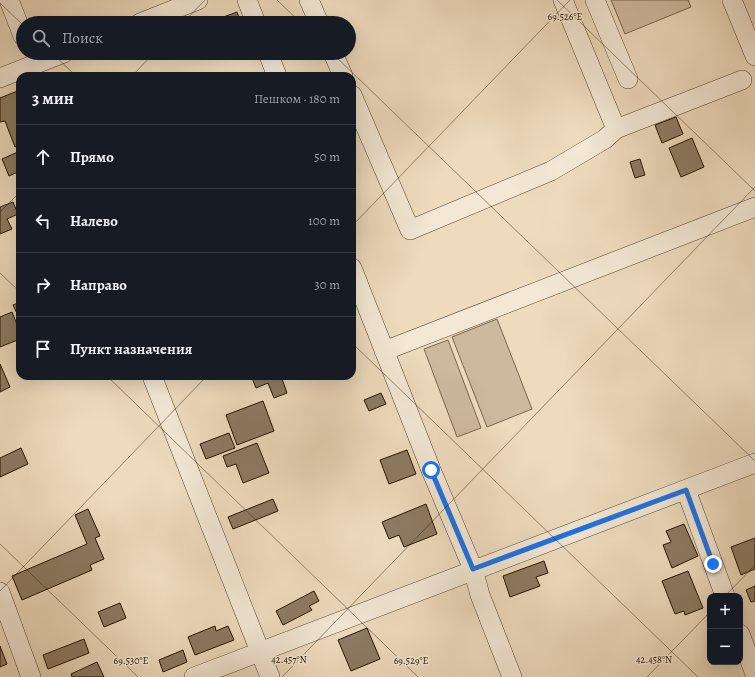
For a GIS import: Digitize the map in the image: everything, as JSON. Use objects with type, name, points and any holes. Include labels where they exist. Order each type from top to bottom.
[{"type":"street","points":[[10,0],[16,17]]},
{"type":"street","points":[[158,16],[198,0]]},
{"type":"street","points":[[247,0],[253,16]]},
{"type":"street","points":[[309,0],[316,16]]},
{"type":"street","points":[[563,0],[616,129]]},
{"type":"street","points":[[595,0],[628,79]]},
{"type":"street","points":[[732,0],[755,56]]},
{"type":"street","points":[[0,78],[46,60]]},
{"type":"street","points":[[271,60],[275,72]]},
{"type":"street","points":[[336,60],[341,72]]},
{"type":"street","points":[[356,104],[410,230],[551,171],[605,139],[616,129],[742,80]]},
{"type":"street","points":[[384,351],[755,207]]},
{"type":"street","points":[[356,278],[431,470],[473,569],[480,595],[512,677]]},
{"type":"street","points":[[154,380],[270,677]]},
{"type":"street","points":[[194,677],[473,569],[755,463]]},
{"type":"street","points":[[686,490],[724,593]]},
{"type":"street","points":[[0,592],[31,677]]},
{"type":"street","points":[[743,642],[755,674]]},
{"type":"shaded area","points":[[611,0],[688,0],[691,7],[625,34]]},
{"type":"shaded area","points":[[497,319],[532,409],[487,427],[452,337]]},
{"type":"shaded area","points":[[448,340],[481,428],[457,437],[424,349]]},
{"type":"building","points":[[237,12],[238,16],[226,16]]},
{"type":"building","points":[[16,92],[15,147],[5,121],[0,122],[0,98]]},
{"type":"building","points":[[676,117],[683,134],[662,143],[655,125]]},
{"type":"building","points":[[692,138],[704,167],[681,177],[669,148]]},
{"type":"building","points":[[16,153],[16,173],[9,176],[2,159]]},
{"type":"building","points":[[640,159],[645,175],[635,178],[630,162]]},
{"type":"building","points":[[13,202],[16,209],[16,215],[7,219],[12,229],[0,234],[0,207]]},
{"type":"building","points":[[16,304],[16,311],[13,305]]},
{"type":"building","points":[[12,312],[16,322],[16,341],[0,347],[0,317]]},
{"type":"building","points":[[0,364],[10,387],[0,392]]},
{"type":"building","points":[[253,380],[282,380],[287,393],[274,398],[268,383],[256,388]]},
{"type":"building","points":[[381,393],[386,404],[369,411],[364,400]]},
{"type":"building","points":[[263,401],[274,431],[237,445],[226,415]]},
{"type":"building","points":[[229,433],[235,448],[206,459],[200,444]]},
{"type":"building","points":[[257,443],[269,473],[243,483],[236,464],[227,467],[223,456]]},
{"type":"building","points":[[21,448],[28,464],[0,477],[0,458]]},
{"type":"building","points":[[407,450],[416,474],[389,484],[380,460]]},
{"type":"building","points":[[273,499],[278,511],[233,529],[228,517]]},
{"type":"building","points":[[426,504],[437,534],[404,547],[399,535],[389,539],[382,522]]},
{"type":"building","points":[[88,509],[100,536],[95,538],[104,559],[90,565],[92,570],[22,600],[12,576],[87,544],[75,515]]},
{"type":"building","points":[[684,524],[698,556],[672,568],[663,545],[671,542],[666,531]]},
{"type":"building","points":[[755,538],[755,569],[741,575],[731,547]]},
{"type":"building","points":[[544,561],[548,573],[536,577],[540,586],[510,597],[503,576]]},
{"type":"building","points":[[688,571],[703,608],[685,615],[684,611],[675,614],[662,581]]},
{"type":"building","points":[[755,586],[755,601],[751,602],[746,590]]},
{"type":"building","points":[[314,591],[319,601],[309,606],[312,610],[283,625],[276,611]]},
{"type":"building","points":[[120,603],[126,618],[104,627],[98,612]]},
{"type":"building","points":[[215,626],[216,631],[228,626],[234,640],[195,655],[188,637]]},
{"type":"building","points":[[367,628],[380,659],[351,671],[338,640]]},
{"type":"building","points":[[84,639],[89,653],[48,669],[43,655]]},
{"type":"building","points":[[0,646],[7,664],[0,667]]},
{"type":"building","points":[[183,650],[187,662],[163,672],[159,660]]},
{"type":"building","points":[[97,662],[104,677],[72,677],[71,674]]},
{"type":"route","points":[[431,470],[473,569],[686,490],[713,564]]}]
